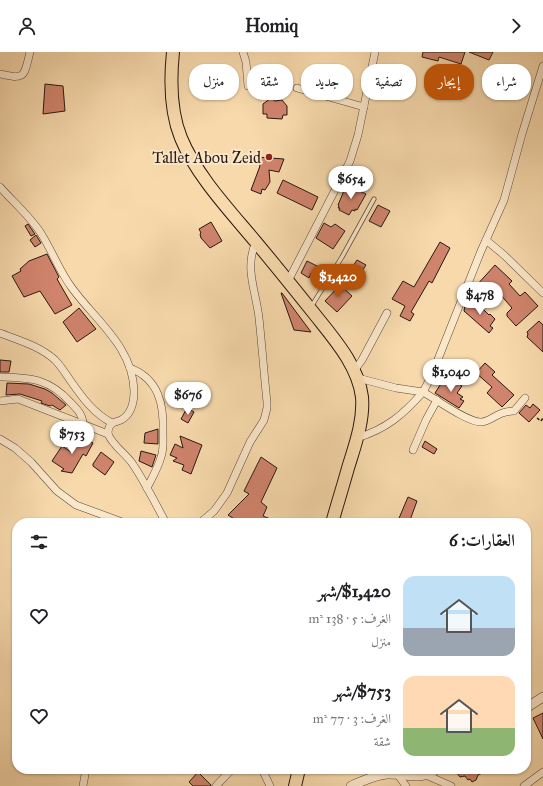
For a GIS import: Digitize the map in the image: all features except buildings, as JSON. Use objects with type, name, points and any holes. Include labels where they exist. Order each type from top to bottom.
[{"type":"highway","points":[[173,52],[171,89],[173,108],[181,138],[196,166],[230,212],[288,281],[341,349],[356,375],[362,405],[361,420],[333,518]]},
{"type":"highway","points":[[295,786],[298,774]]},
{"type":"street","points":[[0,74],[15,77],[22,76],[26,69],[30,52]]},
{"type":"street","points":[[243,52],[247,74]]},
{"type":"street","points":[[288,281],[350,162],[364,107],[375,52]]},
{"type":"street","points":[[357,438],[378,430],[394,421],[423,392],[431,377],[486,240],[504,200],[543,66]]},
{"type":"street","points":[[297,88],[364,107]]},
{"type":"street","points":[[0,187],[35,226],[72,287],[118,343],[125,354],[130,368],[134,391],[132,408],[123,419],[112,423],[108,434]]},
{"type":"street","points":[[486,240],[504,255],[543,293]]},
{"type":"street","points":[[206,518],[214,511],[227,493],[250,442],[264,420],[267,408],[259,317],[250,272],[252,253],[256,242]]},
{"type":"street","points":[[387,313],[362,360],[356,375],[392,387],[423,392],[476,422],[484,422],[503,412],[514,411],[525,398]]},
{"type":"street","points":[[0,333],[32,346],[50,356],[56,361],[77,391],[94,411],[112,423]]},
{"type":"street","points":[[130,368],[144,376],[153,384],[162,407],[163,450],[159,464],[147,488]]},
{"type":"street","points":[[0,377],[27,377],[53,386],[80,413],[83,424]]},
{"type":"street","points":[[0,401],[18,398],[108,434],[114,443],[131,461],[163,518]]},
{"type":"street","points":[[413,450],[426,420],[437,400]]},
{"type":"street","points":[[0,439],[15,448],[31,462],[57,491],[76,506],[111,518]]},
{"type":"street","points":[[531,705],[543,697]]},
{"type":"street","points":[[524,786],[543,772]]},
{"type":"street","points":[[83,786],[85,774]]},
{"type":"street","points":[[216,786],[227,774]]},
{"type":"street","points":[[264,774],[270,786]]},
{"type":"street","points":[[351,786],[381,775],[390,774]]},
{"type":"street","points":[[399,774],[406,786]]},
{"type":"street","points":[[402,774],[414,777],[426,775],[451,786]]},
{"type":"lane","points":[[310,309],[342,257],[374,199]]},
{"type":"path","points":[[537,418],[541,421],[543,418]]},
{"type":"place","name":"Tallet Abou Zeid","points":[[269,157]]}]
